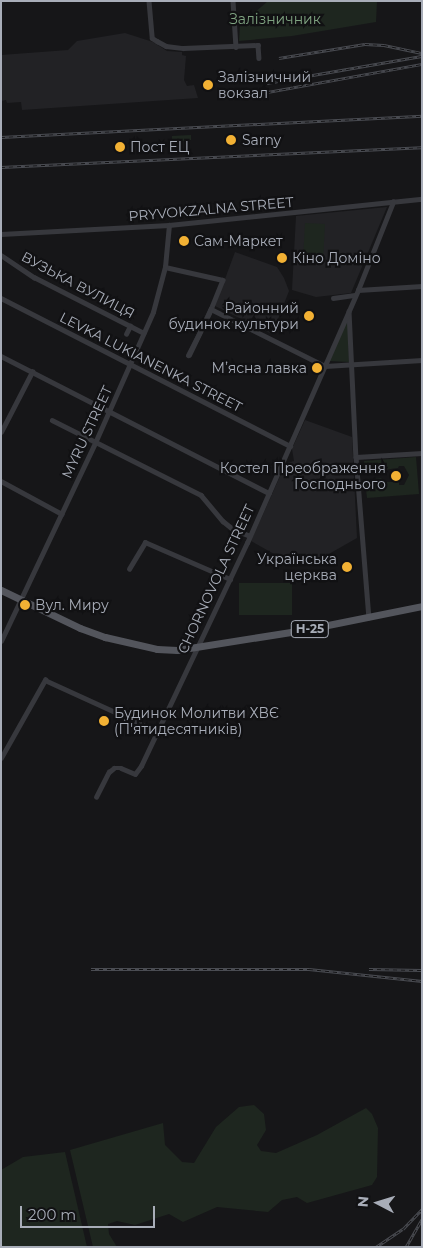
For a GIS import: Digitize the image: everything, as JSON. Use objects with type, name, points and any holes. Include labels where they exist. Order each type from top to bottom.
[{"type":"main road","name":"Н-25","points":[[1,590],[80,628],[105,637],[157,649],[178,650],[422,606]]},
{"type":"street","points":[[149,1],[152,38],[157,42],[166,46],[183,48],[258,45],[259,58]]},
{"type":"street","points":[[233,1],[236,47]]},
{"type":"street","name":"PRYVOKZALNA STREET","points":[[1,234],[170,225],[422,199]]},
{"type":"street","name":"CHORNOVOLA STREET","points":[[96,797],[114,768],[121,768],[135,774],[138,771],[250,536],[358,290],[393,202]]},
{"type":"street","name":"MYRU STREET","points":[[1,641],[95,443],[153,312],[165,267],[170,225]]},
{"type":"street","name":"ВУЗЬКА ВУЛИЦЯ","points":[[1,255],[34,278],[144,333]]},
{"type":"street","points":[[165,267],[223,280],[189,355],[211,310]]},
{"type":"street","points":[[358,290],[422,286]]},
{"type":"street","points":[[333,298],[355,296]]},
{"type":"street","name":"LEVKA LUKIANENKA STREET","points":[[1,298],[290,446]]},
{"type":"street","points":[[211,310],[325,366],[422,360]]},
{"type":"street","points":[[349,310],[356,457],[369,617]]},
{"type":"street","points":[[126,334],[130,326]]},
{"type":"street","points":[[1,356],[269,493]]},
{"type":"street","points":[[1,432],[32,372]]},
{"type":"street","points":[[52,420],[202,495],[223,521],[233,529],[250,536]]},
{"type":"street","points":[[356,457],[422,453]]},
{"type":"street","points":[[1,481],[62,514]]},
{"type":"street","points":[[129,569],[145,542],[230,579]]},
{"type":"street","points":[[1,758],[45,680],[157,731]]},
{"type":"shaded area","points":[[125,33],[153,42],[167,51],[182,52],[182,55],[186,56],[184,80],[187,86],[194,85],[198,98],[22,110],[21,102],[7,103],[6,100],[1,101],[1,55],[68,50],[77,41]]},
{"type":"shaded area","points":[[387,207],[351,293],[316,297],[292,290],[296,216]]},
{"type":"shaded area","points":[[235,252],[277,267],[284,278],[289,291],[272,334],[215,306]]},
{"type":"shaded area","points":[[305,420],[352,437],[357,538],[320,559],[285,560],[251,541],[286,463],[294,461],[292,449]]},
{"type":"green space","name":"Залізничник","points":[[268,1],[377,1],[376,22],[292,36],[239,41],[240,25]]},
{"type":"green space","points":[[191,135],[191,140],[172,142],[172,136]]},
{"type":"green space","points":[[305,223],[325,224],[323,262],[303,261]]},
{"type":"green space","points":[[348,317],[349,362],[329,361]]},
{"type":"green space","points":[[416,457],[419,494],[367,498],[365,480],[381,478],[385,482],[399,482],[399,485],[404,485],[409,475],[404,466],[399,466],[398,468],[383,470],[381,474],[365,475],[364,461]]},
{"type":"green space","points":[[239,583],[292,583],[292,615],[239,615]]},
{"type":"green space","points":[[254,1105],[264,1114],[266,1130],[257,1145],[261,1151],[276,1153],[317,1135],[366,1108],[372,1114],[378,1128],[377,1177],[372,1185],[307,1203],[297,1197],[282,1200],[268,1212],[217,1207],[183,1222],[169,1214],[135,1225],[117,1221],[108,1224],[109,1234],[117,1247],[93,1247],[70,1150],[163,1123],[165,1145],[182,1162],[194,1163],[216,1127],[239,1107]]},
{"type":"green space","points":[[65,1152],[87,1247],[1,1247],[1,1170],[23,1157]]},
{"type":"railway","points":[[279,58],[365,44],[384,45],[422,53]]},
{"type":"railway","points":[[267,83],[422,56]]},
{"type":"railway","points":[[251,95],[422,64]]},
{"type":"railway","points":[[1,137],[422,116]]},
{"type":"railway","points":[[1,167],[422,147]]},
{"type":"railway","points":[[91,969],[309,969],[422,981]]},
{"type":"railway","points":[[369,969],[422,970]]},
{"type":"railway","points":[[376,1247],[403,1229],[422,1209]]},
{"type":"railway","points":[[406,1247],[422,1219]]},
{"type":"place","name":"Залізничний вокзал","points":[[208,85]]},
{"type":"place","name":"Sarny","points":[[231,140]]},
{"type":"place","name":"Пост ЕЦ","points":[[120,147]]},
{"type":"place","name":"Сам-Маркет","points":[[184,241]]},
{"type":"place","name":"Кіно Доміно","points":[[282,258]]},
{"type":"place","name":"Районний будинок культури","points":[[309,316]]},
{"type":"place","name":"Мʼясна лавка","points":[[317,368]]},
{"type":"place","name":"Костел Преображення Господнього","points":[[396,476]]},
{"type":"place","name":"Українська церква","points":[[347,567]]},
{"type":"place","name":"Вул. Миру","points":[[25,605]]},
{"type":"place","name":"Будинок Молитви ХВЄ (П'ятидесятників)","points":[[104,721]]}]
